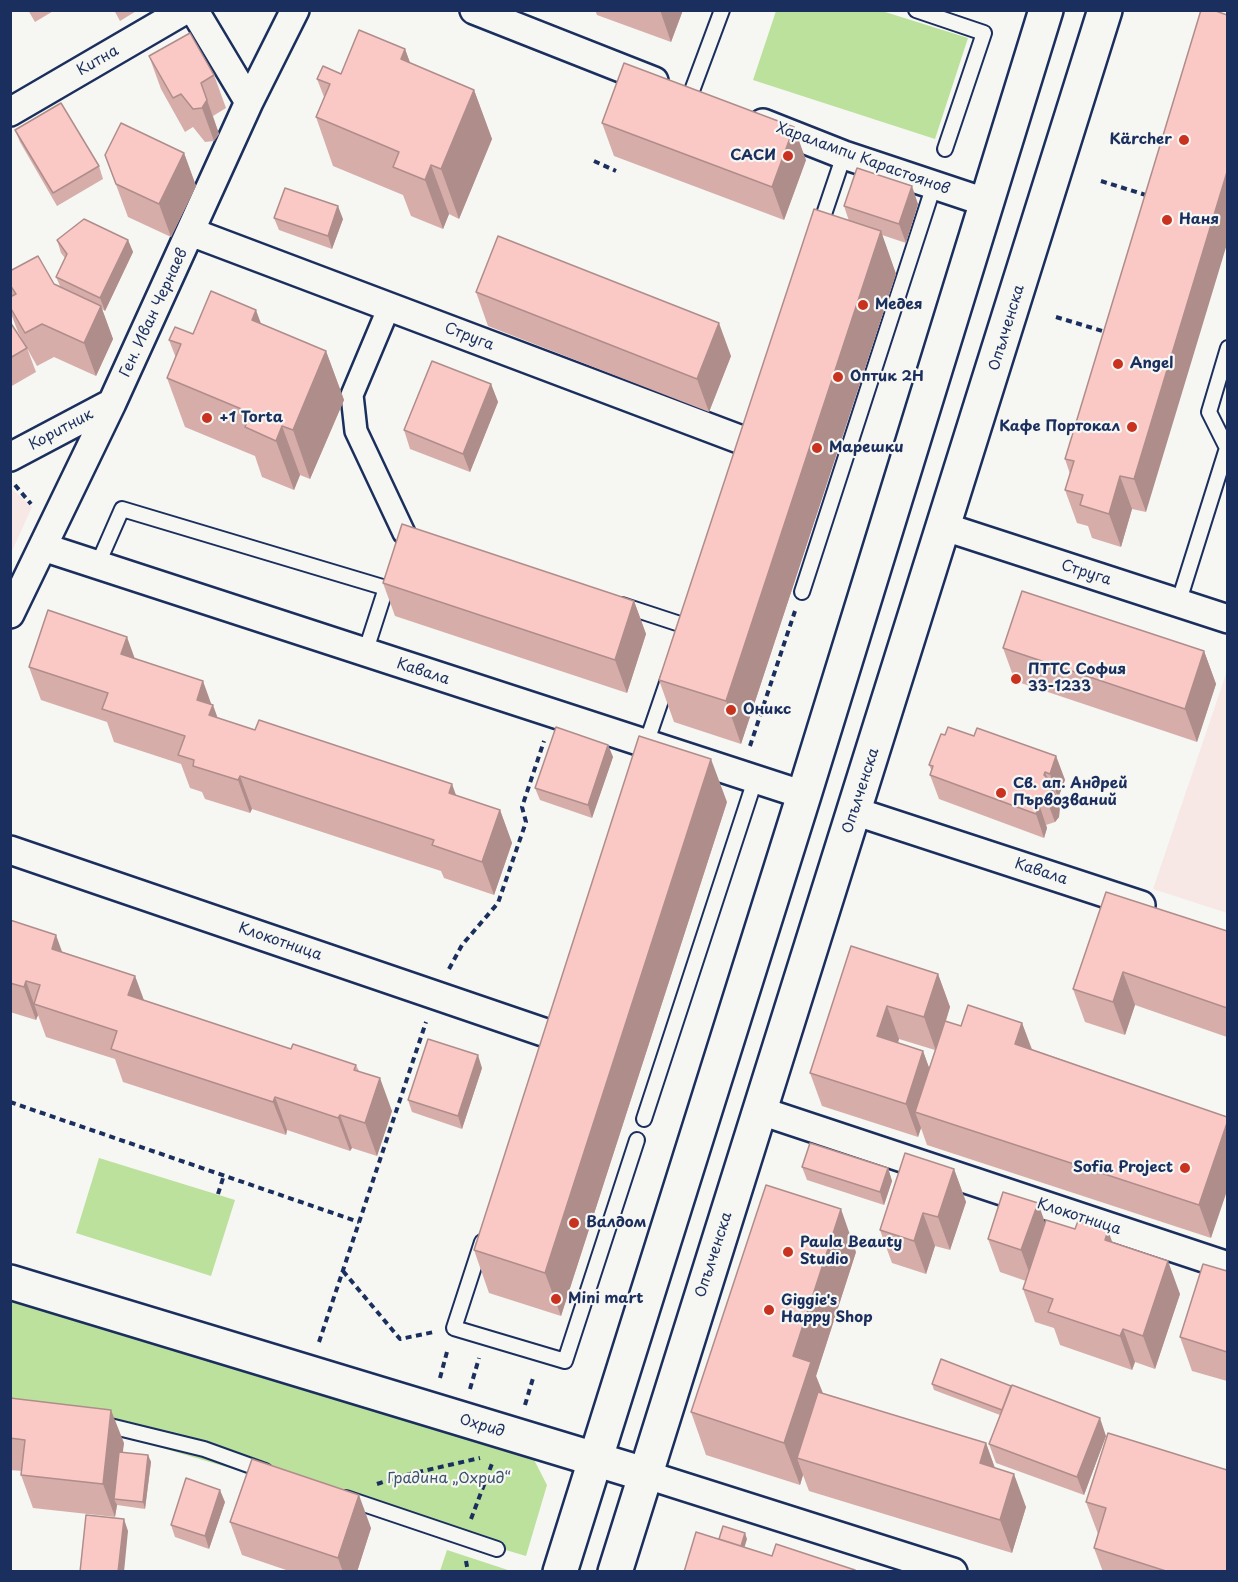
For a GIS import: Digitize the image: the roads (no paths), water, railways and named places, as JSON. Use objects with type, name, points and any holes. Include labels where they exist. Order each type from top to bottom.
[{"type":"main road","points":[[560,1572],[593,1460],[804,795],[1046,10]]},
{"type":"main road","name":"Опълченска","points":[[615,1572],[644,1474],[945,527],[1105,10]]},
{"type":"main road","name":"Охрид","points":[[10,1282],[644,1474]]},
{"type":"street","name":"Китна","points":[[10,112],[185,10]]},
{"type":"street","points":[[194,10],[249,102]]},
{"type":"street","name":"Ген. Иван Чернаев","points":[[10,614],[112,403],[249,102],[295,10]]},
{"type":"street","name":"Харалампи Карастоянов","points":[[474,10],[844,154],[985,202]]},
{"type":"street","name":"Струга","points":[[191,232],[747,442]]},
{"type":"street","points":[[389,307],[352,395],[356,430],[406,538]]},
{"type":"street","name":"Коритник","points":[[10,457],[112,403]]},
{"type":"street","name":"Струга","points":[[945,527],[1227,620]]},
{"type":"street","name":"Кавала","points":[[43,547],[552,715],[644,750],[804,795]]},
{"type":"street","name":"Кавала","points":[[854,812],[1161,912]]},
{"type":"street","name":"Клокотница","points":[[10,850],[435,995],[547,1039]]},
{"type":"street","name":"Клокотница","points":[[760,1112],[1227,1266]]},
{"type":"street","name":"Охрид","points":[[644,1474],[953,1572]]},
{"type":"lane","points":[[712,104],[722,10]]},
{"type":"lane","points":[[916,10],[984,33],[945,149]]},
{"type":"lane","points":[[815,239],[844,154]]},
{"type":"lane","points":[[802,592],[934,185]]},
{"type":"lane","points":[[1178,604],[1223,483],[1227,448],[1209,412],[1227,348]]},
{"type":"lane","points":[[98,566],[122,509],[387,583],[365,653]]},
{"type":"lane","points":[[609,600],[686,626]]},
{"type":"lane","points":[[644,750],[675,658]]},
{"type":"lane","points":[[644,1119],[747,778]]},
{"type":"lane","points":[[487,1226],[454,1328],[565,1361],[637,1140]]},
{"type":"lane","points":[[90,1421],[204,1449],[277,1475]]},
{"type":"lane","points":[[335,1495],[497,1549]]},
{"type":"place","name":"Kärcher","points":[[1184,140]]},
{"type":"place","name":"САСИ","points":[[788,156]]},
{"type":"place","name":"Наня","points":[[1167,220]]},
{"type":"place","name":"Медея","points":[[863,305]]},
{"type":"place","name":"Angel","points":[[1118,364]]},
{"type":"place","name":"Оптик 2Н","points":[[838,377]]},
{"type":"place","name":"+1 Torta","points":[[207,418]]},
{"type":"place","name":"Кафе Портокал","points":[[1132,427]]},
{"type":"place","name":"Марешки","points":[[817,448]]},
{"type":"place","name":"ПТТС София 33-1233","points":[[1016,679]]},
{"type":"place","name":"Оникс","points":[[731,710]]},
{"type":"place","name":"Св. ап. Андрей Първозваний","points":[[1001,793]]},
{"type":"place","name":"Sofia Project","points":[[1185,1168]]},
{"type":"place","name":"Валдом","points":[[574,1223]]},
{"type":"place","name":"Paula Beauty Studio","points":[[788,1252]]},
{"type":"place","name":"Mini mart","points":[[556,1299]]},
{"type":"place","name":"Giggie's Happy Shop","points":[[769,1310]]},
{"type":"park label","name":"Градина „Охрид“","points":[[449,1479]]}]
